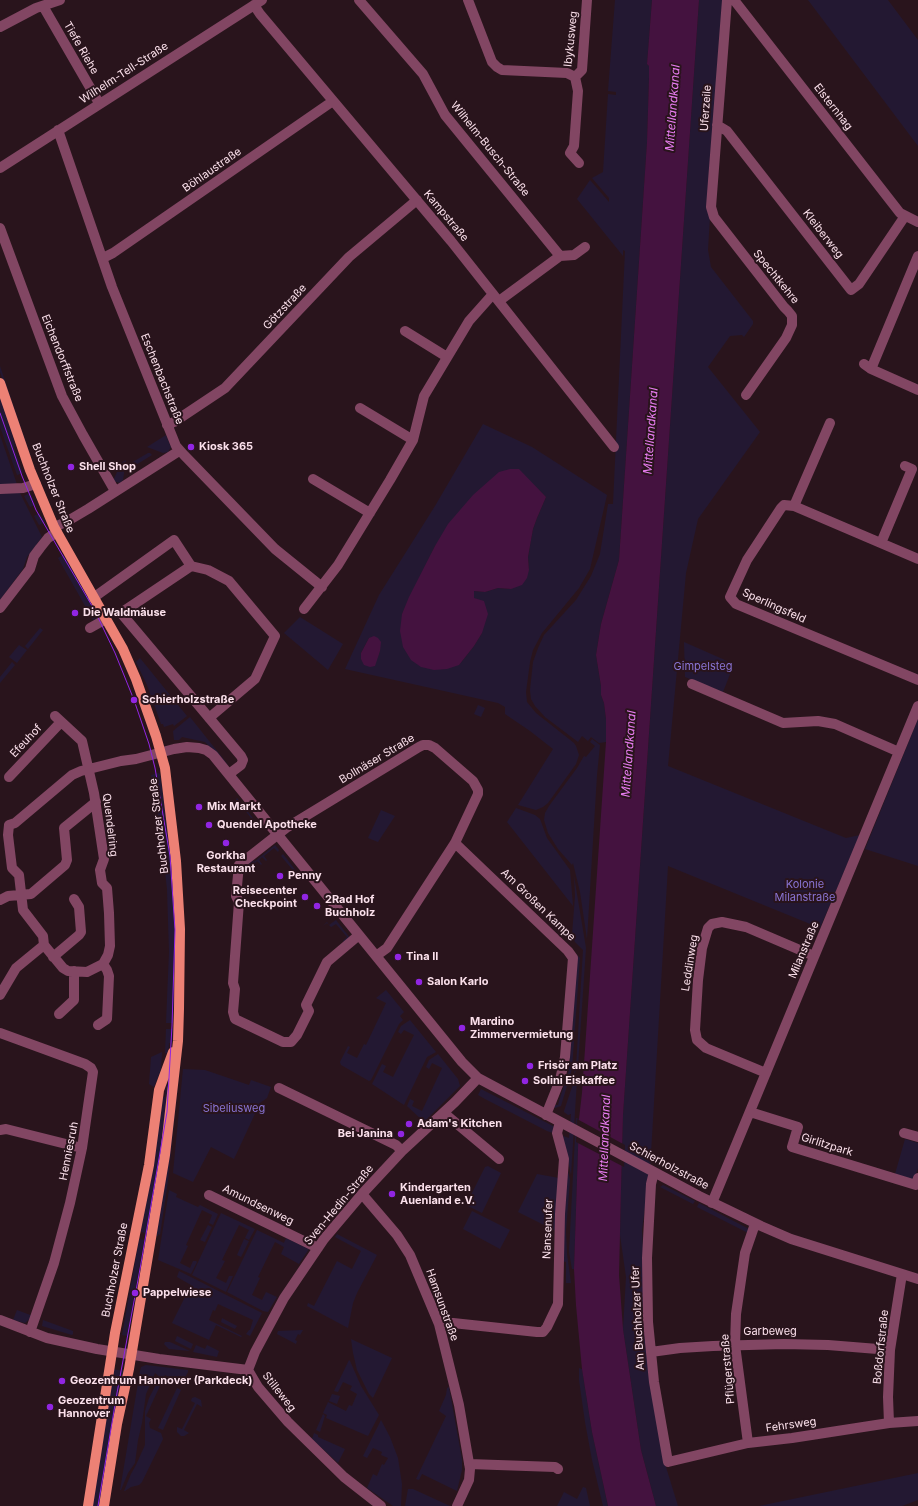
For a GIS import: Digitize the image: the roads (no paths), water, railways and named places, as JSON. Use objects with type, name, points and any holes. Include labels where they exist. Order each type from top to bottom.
[{"type":"main road","name":"Buchholzer Straße","points":[[0,383],[36,484],[55,530],[132,667],[161,752],[170,806],[179,902],[180,964],[178,1041],[165,1155],[131,1355],[117,1424],[104,1506]]},
{"type":"main road","name":"Buchholzer Straße","points":[[88,1506],[112,1352],[148,1165],[159,1090],[178,1041]]},
{"type":"street","name":"Wilhelm-Busch-Straße","points":[[359,0],[423,74],[445,115],[560,256]]},
{"type":"street","points":[[468,0],[492,62],[496,67],[502,70],[567,73],[575,77],[578,91],[574,146],[570,153],[579,164]]},
{"type":"street","name":"Ibykusweg","points":[[575,77],[582,70],[587,0]]},
{"type":"street","name":"Uferzeile","points":[[714,217],[711,207],[727,0]]},
{"type":"street","name":"Elsternhag","points":[[734,0],[893,205],[905,216],[918,222]]},
{"type":"street","points":[[0,27],[55,1]]},
{"type":"street","name":"Kampstraße","points":[[259,1],[263,17],[417,200],[614,447]]},
{"type":"street","name":"Wilhelm-Tell-Straße","points":[[0,168],[259,1]]},
{"type":"street","name":"Tiefe Riehe","points":[[42,6],[99,103]]},
{"type":"street","name":"Böhlaustraße","points":[[103,258],[118,250],[333,101]]},
{"type":"street","name":"Kleiberweg","points":[[717,125],[727,131],[851,290],[859,284],[905,216]]},
{"type":"street","name":"Eschenbachstraße","points":[[58,130],[112,287],[173,440],[179,451],[275,549],[322,587]]},
{"type":"street","name":"Götzstraße","points":[[167,425],[174,422],[225,388],[348,257],[417,200]]},
{"type":"street","name":"Spechtkehre","points":[[714,217],[792,316],[790,332],[746,395]]},
{"type":"street","name":"Eichendorffstraße","points":[[0,228],[62,396],[115,491]]},
{"type":"street","points":[[304,609],[338,565],[413,440],[424,396],[469,321],[496,298],[560,256],[574,255],[585,247]]},
{"type":"street","points":[[918,256],[868,367],[918,390]]},
{"type":"street","points":[[405,331],[447,357]]},
{"type":"street","points":[[360,408],[413,440]]},
{"type":"street","points":[[830,423],[794,506],[918,559]]},
{"type":"street","points":[[0,608],[30,569],[37,552],[55,530],[179,451]]},
{"type":"street","points":[[881,543],[912,469],[905,466]]},
{"type":"street","points":[[313,479],[370,513]]},
{"type":"street","points":[[0,489],[23,488],[36,484]]},
{"type":"street","name":"Sperlingsfeld","points":[[794,506],[784,505],[781,508],[746,560],[730,598],[736,604],[918,680]]},
{"type":"street","points":[[94,598],[174,540],[191,566],[208,570],[229,581],[276,636],[255,679],[209,718]]},
{"type":"street","points":[[191,566],[121,613],[243,760],[242,765],[229,774]]},
{"type":"street","points":[[90,628],[106,619]]},
{"type":"street","points":[[692,684],[783,722],[818,721],[835,724],[899,752]]},
{"type":"street","name":"Milanstraße","points":[[712,1203],[766,1073],[768,1064],[918,706]]},
{"type":"street","name":"Efeuhof","points":[[9,777],[58,719],[82,741],[89,768]]},
{"type":"street","name":"Bollnäser Straße","points":[[278,834],[423,745],[429,745],[435,748],[473,781],[478,790],[478,794],[455,843],[387,948],[376,956]]},
{"type":"street","name":"Schierholzstraße","points":[[161,752],[187,747],[199,748],[213,755],[462,1062],[478,1078],[754,1224],[791,1239],[918,1279]]},
{"type":"street","points":[[98,1025],[107,1019],[109,976],[107,970],[103,964],[90,971],[65,970],[44,945],[43,936],[23,910],[18,875],[12,868],[8,835],[4,824],[15,823],[72,775],[89,768],[136,759],[161,752]]},
{"type":"street","name":"Quendelring","points":[[89,768],[96,802],[104,859],[100,870],[102,883],[107,888],[109,913],[110,946],[103,964]]},
{"type":"street","points":[[0,900],[8,896],[34,892],[66,865],[67,859],[64,828],[96,802]]},
{"type":"street","points":[[278,834],[239,865],[236,896],[239,902],[233,983],[235,989],[233,1012],[235,1019],[283,1042],[291,1042],[297,1035],[309,1011],[306,1005],[327,962],[359,935]]},
{"type":"street","name":"Am Großen Kampe","points":[[455,843],[568,951],[573,958],[565,1057],[560,1080],[546,1115]]},
{"type":"street","points":[[53,957],[81,932],[79,907],[74,899]]},
{"type":"street","name":"Leddinweg","points":[[766,1073],[706,1048],[697,1040],[695,1030],[698,980],[702,948],[706,932],[712,924],[717,922],[746,927],[814,956]]},
{"type":"street","points":[[0,995],[16,968],[44,945]]},
{"type":"street","points":[[59,1014],[74,1000],[74,971]]},
{"type":"street","name":"Henniesruh","points":[[0,1033],[85,1064],[92,1068],[93,1074],[82,1148],[70,1203],[47,1285],[30,1332]]},
{"type":"street","name":"Sven-Hedin-Straße","points":[[248,1370],[255,1352],[284,1298],[318,1248],[362,1194],[402,1151],[444,1113],[478,1078]]},
{"type":"street","points":[[279,1088],[396,1145],[402,1151]]},
{"type":"street","name":"Girlitzpark","points":[[750,1112],[798,1127],[792,1147],[917,1184]]},
{"type":"street","points":[[444,1113],[499,1159]]},
{"type":"street","name":"Nansenufer","points":[[439,1324],[453,1323],[533,1332],[544,1331],[547,1327],[558,1304],[559,1222],[564,1159],[558,1133],[560,1122]]},
{"type":"street","points":[[0,1130],[6,1129],[82,1148]]},
{"type":"street","points":[[904,1133],[918,1137]]},
{"type":"street","name":"Am Buchholzer Ufer","points":[[654,1172],[647,1258],[647,1301],[654,1382],[668,1462]]},
{"type":"street","name":"Hamsunstraße","points":[[362,1194],[393,1229],[410,1256],[439,1324],[448,1353],[469,1464],[469,1480],[457,1506]]},
{"type":"street","name":"Amundsenweg","points":[[209,1195],[318,1248]]},
{"type":"street","name":"Pflügerstraße","points":[[748,1443],[735,1345],[736,1314],[740,1283],[745,1253],[754,1224]]},
{"type":"street","name":"Boßdorfstraße","points":[[890,1423],[888,1397],[890,1350],[902,1274]]},
{"type":"street","points":[[0,1320],[47,1338],[131,1355]]},
{"type":"street","name":"Garbeweg","points":[[651,1352],[680,1348],[735,1345],[828,1345],[890,1350]]},
{"type":"street","name":"Stilleweg","points":[[131,1355],[248,1370],[258,1387],[288,1422],[344,1477],[381,1506]]},
{"type":"street","name":"Fehrsweg","points":[[668,1462],[748,1443],[890,1423],[918,1421]]},
{"type":"street","points":[[469,1464],[555,1467],[558,1469]]},
{"type":"water","name":"Mittellandkanal","points":[[652,0],[699,0],[623,1115],[619,1275],[623,1329],[641,1450],[656,1506],[608,1506],[592,1432],[582,1369],[574,1269],[579,1119],[606,742],[606,719],[604,703],[601,695],[596,655],[601,624],[619,560],[647,142],[649,66],[647,64]]},
{"type":"water","points":[[510,469],[519,469],[546,497],[533,529],[528,557],[529,570],[527,578],[522,585],[511,589],[498,588],[485,592],[474,591],[474,598],[484,601],[488,614],[482,633],[474,646],[459,665],[447,669],[434,670],[421,667],[411,660],[403,647],[400,631],[402,614],[409,597],[448,524],[473,495],[499,472]]},
{"type":"water","points":[[374,636],[381,642],[380,651],[375,666],[370,667],[364,665],[361,659],[361,653],[369,638]]},
{"type":"tram line","points":[[0,413],[22,476],[36,510],[95,611],[115,653],[134,700],[149,744],[155,768],[170,856],[175,930],[172,1026],[167,1112],[98,1506]]},
{"type":"place","name":"Kiosk 365","points":[[191,447]]},
{"type":"place","name":"Shell Shop","points":[[71,467]]},
{"type":"place","name":"Die Waldmäuse","points":[[75,613]]},
{"type":"place","name":"Schierholzstraße","points":[[134,700]]},
{"type":"place","name":"Mix Markt","points":[[199,807]]},
{"type":"place","name":"Quendel Apotheke","points":[[209,825]]},
{"type":"place","name":"Gorkha Restaurant","points":[[226,843]]},
{"type":"place","name":"Penny","points":[[280,876]]},
{"type":"place","name":"Reisecenter Checkpoint","points":[[305,897]]},
{"type":"place","name":"2Rad Hof Buchholz","points":[[317,906]]},
{"type":"place","name":"Tina II","points":[[398,957]]},
{"type":"place","name":"Salon Karlo","points":[[419,982]]},
{"type":"place","name":"Mardino Zimmervermietung","points":[[462,1028]]},
{"type":"place","name":"Frisör am Platz","points":[[530,1066]]},
{"type":"place","name":"Solini Eiskaffee","points":[[525,1081]]},
{"type":"place","name":"Adam's Kitchen","points":[[409,1124]]},
{"type":"place","name":"Bei Janina","points":[[401,1134]]},
{"type":"place","name":"Kindergarten Auenland e.V.","points":[[392,1194]]},
{"type":"place","name":"Pappelwiese","points":[[135,1293]]},
{"type":"place","name":"Geozentrum Hannover (Parkdeck)","points":[[62,1381]]},
{"type":"place","name":"Geozentrum Hannover","points":[[50,1407]]},
{"type":"park label","name":"Gimpelsteg","points":[[703,667]]},
{"type":"park label","name":"Kolonie Milanstraße","points":[[805,891]]},
{"type":"park label","name":"Sibeliusweg","points":[[234,1109]]}]
